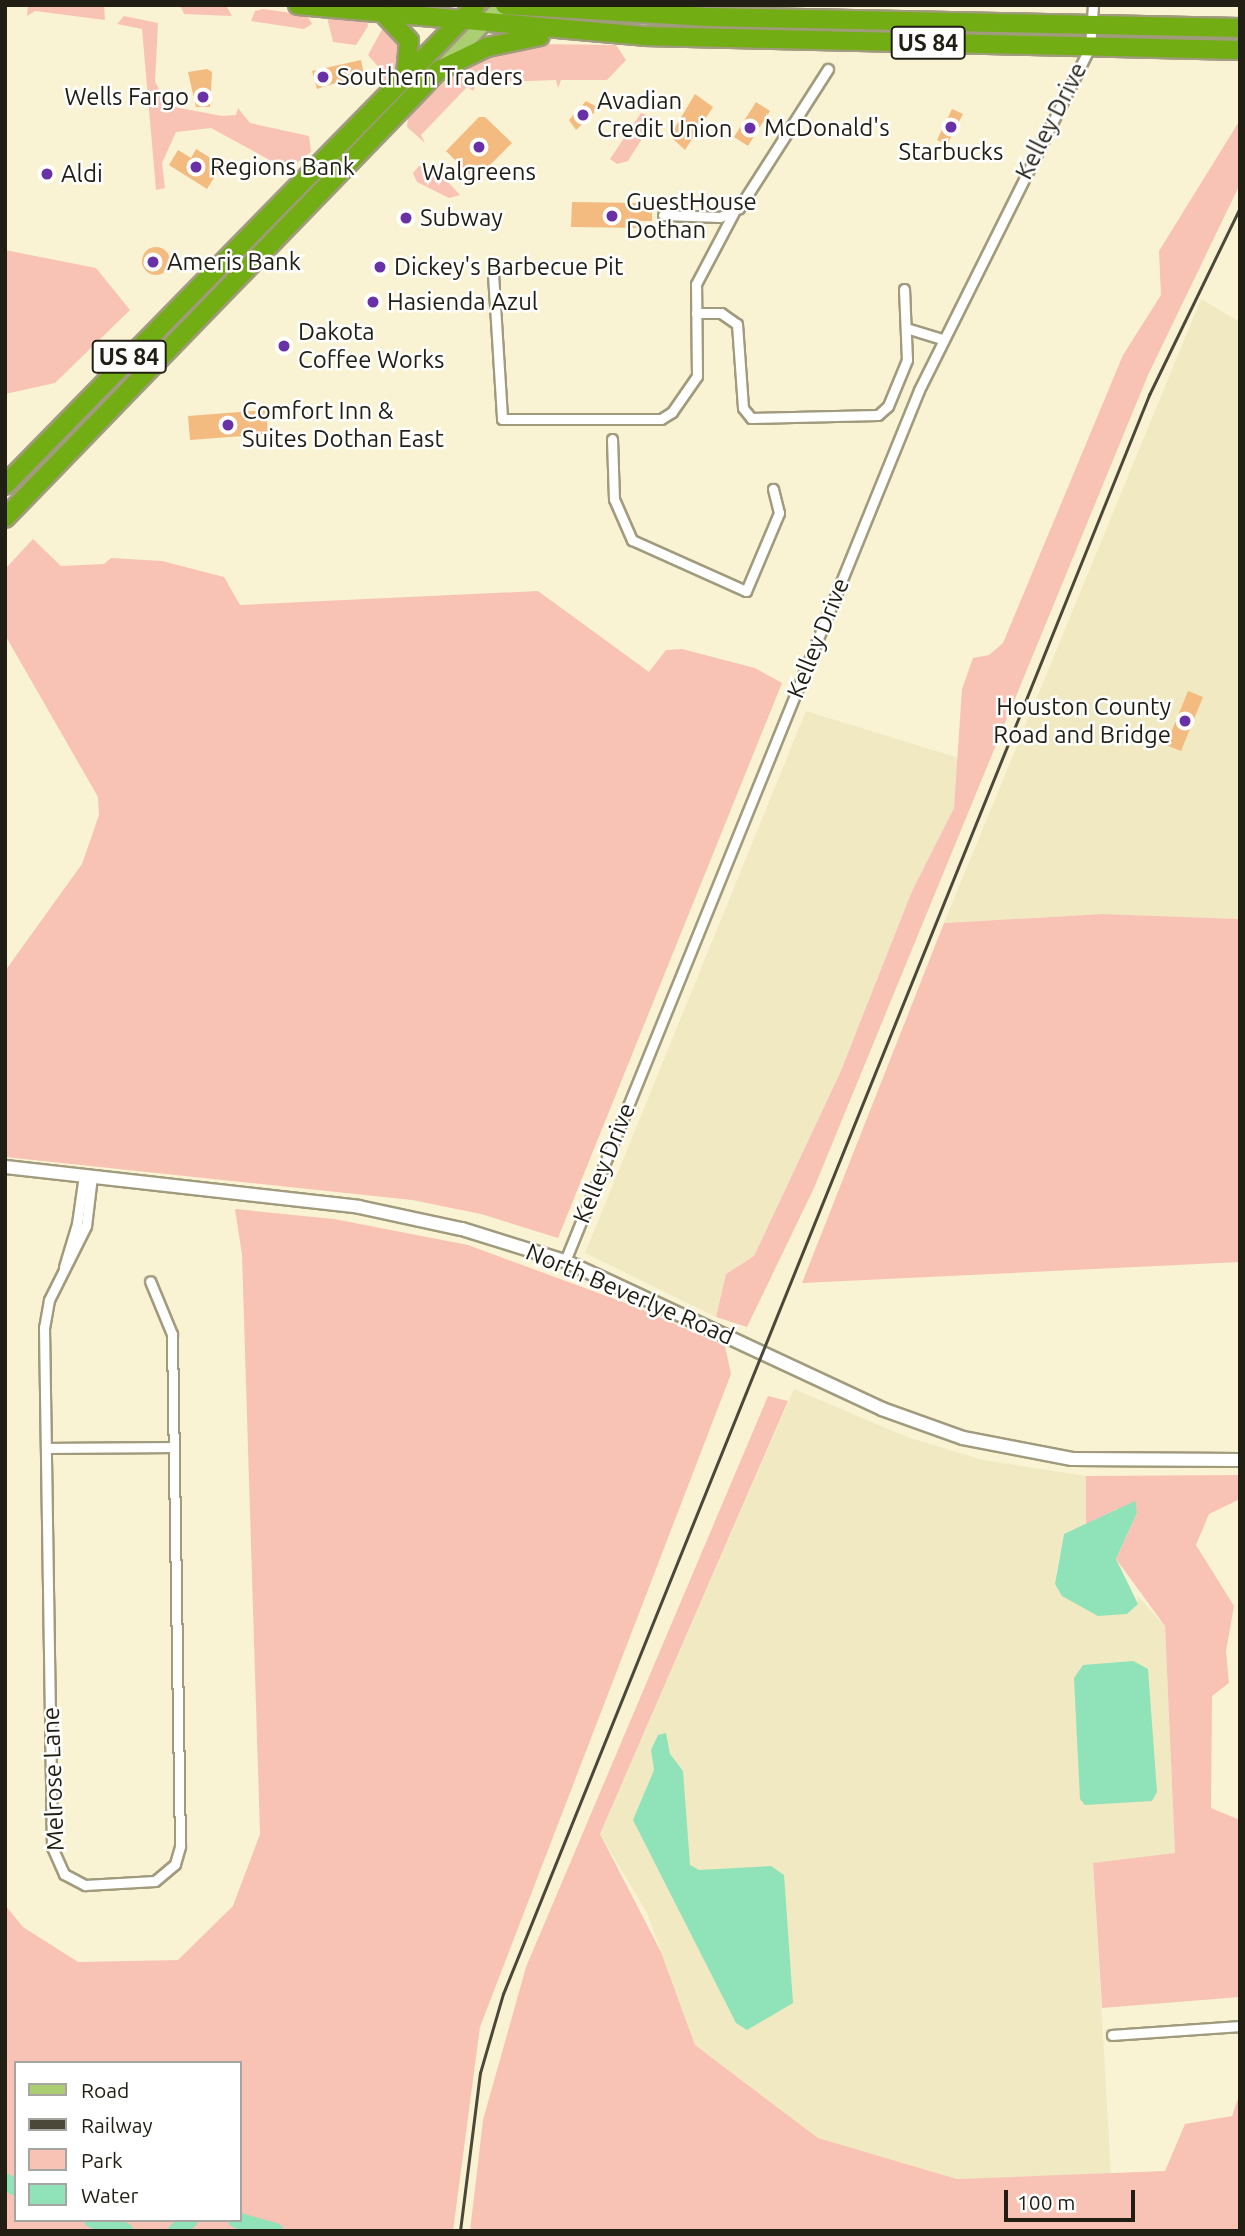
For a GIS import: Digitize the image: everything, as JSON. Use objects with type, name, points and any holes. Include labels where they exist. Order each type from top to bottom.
[{"type":"highway","points":[[298,5],[557,32]]},
{"type":"highway","name":"US 84","points":[[5,485],[406,73],[476,5]]},
{"type":"highway","name":"US 84","points":[[504,5],[765,18],[853,14],[1093,25],[1240,28]]},
{"type":"highway","points":[[853,14],[853,41]]},
{"type":"highway","points":[[386,16],[409,41],[406,73]]},
{"type":"highway","points":[[762,40],[765,18]]},
{"type":"highway","name":"US 84","points":[[5,518],[439,70],[487,47],[557,32],[762,40],[1240,50]]},
{"type":"main road","points":[[439,70],[504,5]]},
{"type":"street","name":"Kelley Drive","points":[[565,1261],[942,339],[1090,47],[1093,5]]},
{"type":"street","points":[[493,274],[497,409],[505,421],[667,416],[697,376],[696,313],[700,271],[734,212],[828,69]]},
{"type":"street","points":[[663,215],[734,212]]},
{"type":"street","points":[[696,313],[721,313],[737,324],[743,408],[751,418],[882,413],[907,360],[904,289]]},
{"type":"street","points":[[906,328],[942,339]]},
{"type":"street","points":[[612,439],[614,499],[632,540],[746,591],[779,513],[773,489]]},
{"type":"street","name":"North Beverlye Road","points":[[5,1167],[389,1212],[565,1261],[882,1409],[963,1438],[1072,1459],[1240,1460]]},
{"type":"street","name":"Melrose Lane","points":[[88,1176],[77,1224],[44,1318],[52,1847],[64,1874],[91,1886],[155,1881],[171,1870],[179,1852],[171,1328],[150,1281]]},
{"type":"street","points":[[46,1448],[174,1447]]},
{"type":"street","points":[[1112,2035],[1240,2026]]},
{"type":"shaded area","points":[[1201,299],[1240,322],[1240,919],[1102,914],[944,923]]},
{"type":"shaded area","points":[[806,711],[959,758],[954,808],[912,891],[840,1073],[754,1256],[726,1274],[716,1317],[585,1253]]},
{"type":"shaded area","points":[[794,1389],[907,1437],[983,1460],[1086,1476],[1086,1526],[1064,1534],[1056,1574],[1138,1604],[1137,1595],[1165,1626],[1175,1854],[1093,1863],[1111,2174],[957,2179],[818,2138],[695,2045],[647,1913],[600,1834]]},
{"type":"green space","points":[[28,5],[104,5],[105,20],[35,11],[27,16]]},
{"type":"green space","points":[[180,5],[226,5],[232,16],[184,14]]},
{"type":"green space","points":[[263,9],[307,15],[312,24],[304,29],[251,21],[255,11]]},
{"type":"green space","points":[[124,16],[158,23],[155,82],[169,106],[222,116],[236,115],[238,108],[250,123],[309,136],[311,152],[288,170],[211,128],[176,132],[162,163],[165,188],[156,190],[142,29],[117,24]]},
{"type":"green space","points":[[327,17],[367,22],[368,26],[356,45],[333,42]]},
{"type":"green space","points":[[385,24],[400,33],[403,65],[383,84],[381,70],[368,55]]},
{"type":"green space","points":[[531,44],[616,45],[626,60],[607,80],[561,80],[558,88],[556,80],[475,83],[474,91],[467,87],[421,135],[425,143],[407,127],[408,117],[468,60]]},
{"type":"green space","points":[[641,113],[655,118],[628,161],[617,164],[610,159]]},
{"type":"green space","points":[[1240,120],[1240,184],[1148,375],[814,1188],[747,1327],[716,1317],[726,1274],[754,1256],[840,1073],[912,891],[954,808],[962,689],[973,658],[989,655],[1003,643],[1123,355],[1161,295],[1159,251]]},
{"type":"green space","points":[[419,166],[434,167],[460,195],[449,198],[417,182],[413,173]]},
{"type":"green space","points":[[5,250],[96,268],[130,310],[55,383],[5,394]]},
{"type":"green space","points":[[33,539],[61,566],[104,564],[111,558],[162,561],[224,577],[240,605],[538,591],[649,672],[666,650],[682,649],[755,668],[782,683],[558,1238],[481,1214],[412,1200],[5,1157],[5,971],[82,864],[99,815],[98,797],[5,635],[5,569]]},
{"type":"green space","points":[[1102,914],[1240,919],[1240,1262],[802,1283],[944,923]]},
{"type":"green space","points":[[235,1209],[334,1219],[468,1245],[639,1308],[725,1346],[731,1374],[480,2027],[453,2231],[5,2231],[5,1905],[23,1927],[78,1962],[178,1960],[233,1906],[260,1834],[242,1255]]},
{"type":"green space","points":[[768,1396],[788,1401],[600,1834],[661,1952],[695,2045],[818,2138],[957,2179],[1165,2171],[1185,2124],[1232,2116],[1240,2093],[1240,2231],[470,2231],[483,2120],[526,1967]]},
{"type":"green space","points":[[1240,1475],[1240,1499],[1209,1514],[1196,1545],[1234,1606],[1226,1651],[1229,1683],[1212,1696],[1211,1808],[1240,1820],[1240,1997],[1102,2008],[1093,1863],[1175,1853],[1165,1626],[1116,1559],[1137,1513],[1117,1509],[1086,1526],[1086,1476]]},
{"type":"water","points":[[1135,1501],[1137,1513],[1116,1559],[1138,1604],[1127,1614],[1098,1616],[1062,1596],[1055,1584],[1064,1534]]},
{"type":"water","points":[[1133,1661],[1148,1669],[1157,1792],[1152,1801],[1085,1805],[1080,1799],[1074,1678],[1083,1665]]},
{"type":"water","points":[[666,1733],[670,1754],[683,1771],[690,1865],[699,1870],[771,1866],[784,1875],[793,2003],[747,2030],[736,2023],[633,1820],[654,1770],[651,1750],[658,1735]]},
{"type":"building","points":[[361,60],[364,74],[317,89],[312,71]]},
{"type":"building","name":"Wells Fargo","points":[[207,69],[212,72],[210,107],[196,107],[188,72]]},
{"type":"building","points":[[695,94],[713,107],[685,150],[670,136]]},
{"type":"building","name":"Avadian Credit Union","points":[[586,101],[599,108],[576,130],[569,120]]},
{"type":"building","name":"McDonald's","points":[[756,102],[770,111],[748,146],[734,137]]},
{"type":"building","name":"Starbucks","points":[[952,109],[963,114],[947,145],[937,140]]},
{"type":"building","name":"Walgreens","points":[[479,117],[485,117],[512,143],[475,180],[446,151]]},
{"type":"building","name":"Regions Bank","points":[[196,149],[222,165],[207,189],[169,165],[178,150],[191,158]]},
{"type":"building","name":"GuestHouse Dothan","points":[[572,202],[640,203],[640,210],[652,210],[652,221],[640,221],[639,228],[571,227]]},
{"type":"building","name":"Ameris Bank","points":[[156,247],[166,251],[170,261],[166,271],[156,275],[146,271],[142,261],[146,251]]},
{"type":"building","name":"Comfort Inn & Suites Dothan East","points":[[266,410],[268,434],[190,440],[188,416]]},
{"type":"building","name":"Houston County Road and Bridge","points":[[1188,691],[1203,697],[1181,751],[1166,745]]},
{"type":"waterway","points":[[5,2181],[14,2187]]},
{"type":"waterway","points":[[98,2222],[125,2231]]},
{"type":"waterway","points":[[176,2231],[187,2222]]},
{"type":"waterway","points":[[242,2222],[276,2231]]},
{"type":"railway","points":[[460,2231],[480,2073],[503,1994],[1149,395],[1240,208]]},
{"type":"place","name":"Southern Traders","points":[[323,77]]},
{"type":"place","name":"Wells Fargo","points":[[203,97]]},
{"type":"place","name":"Avadian Credit Union","points":[[583,115]]},
{"type":"place","name":"Starbucks","points":[[951,127]]},
{"type":"place","name":"McDonald's","points":[[750,128]]},
{"type":"place","name":"Walgreens","points":[[479,147]]},
{"type":"place","name":"Regions Bank","points":[[196,167]]},
{"type":"place","name":"Aldi","points":[[47,174]]},
{"type":"place","name":"GuestHouse Dothan","points":[[612,216]]},
{"type":"place","name":"Subway","points":[[406,218]]},
{"type":"place","name":"Ameris Bank","points":[[153,262]]},
{"type":"place","name":"Dickey's Barbecue Pit","points":[[380,267]]},
{"type":"place","name":"Hasienda Azul","points":[[373,302]]},
{"type":"place","name":"Dakota Coffee Works","points":[[284,346]]},
{"type":"place","name":"Comfort Inn & Suites Dothan East","points":[[228,425]]},
{"type":"place","name":"Houston County Road and Bridge","points":[[1185,721]]}]
